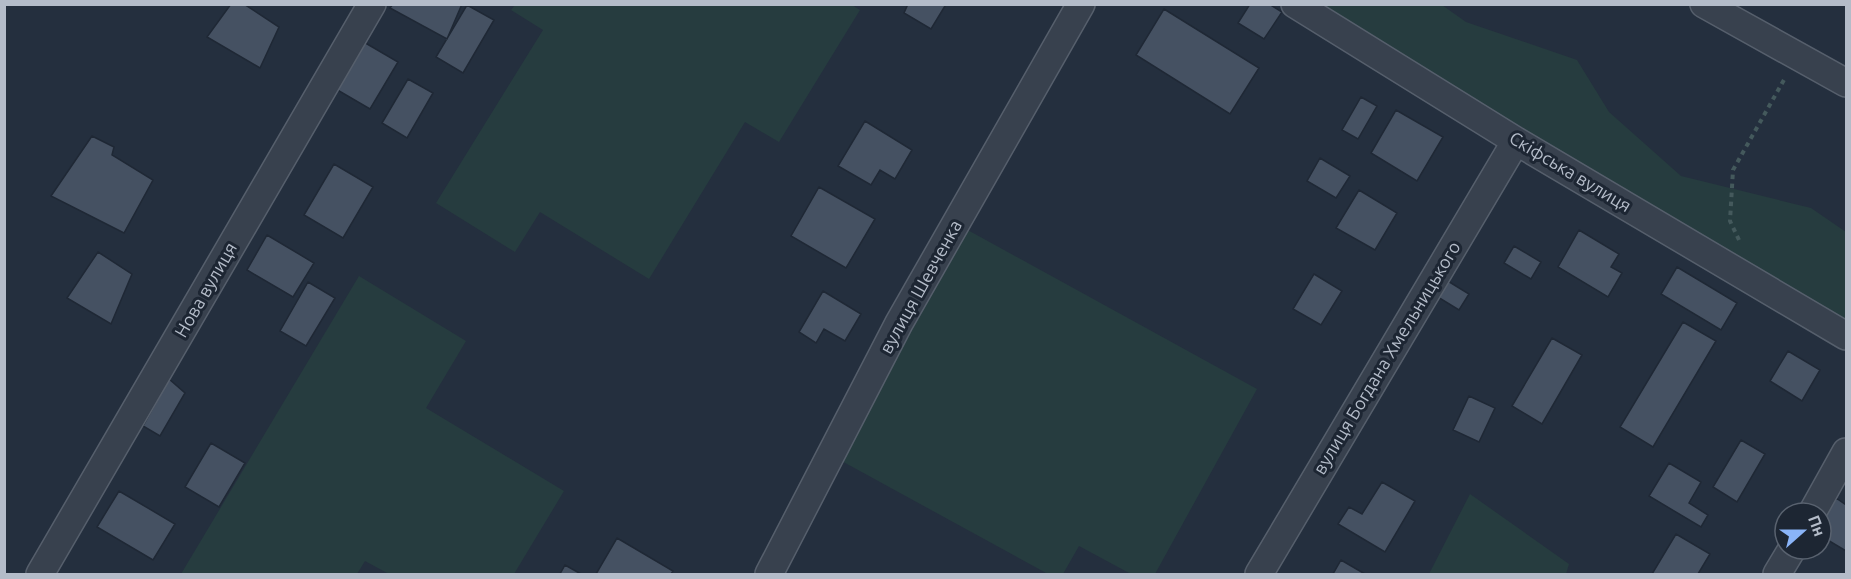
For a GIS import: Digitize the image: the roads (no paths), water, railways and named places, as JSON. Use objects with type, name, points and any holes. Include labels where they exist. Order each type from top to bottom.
[{"type":"street","name":"Нова вулиця","points":[[40,574],[372,4]]},
{"type":"street","name":"вулиця Шевченка","points":[[769,574],[899,323],[1081,4]]},
{"type":"street","name":"Скіфська вулиця","points":[[1295,4],[1516,141],[1846,336]]},
{"type":"street","points":[[1704,4],[1846,83]]},
{"type":"street","name":"вулиця Богдана Хмельницького","points":[[1259,574],[1516,141]]},
{"type":"street","points":[[1819,501],[1846,452]]}]
